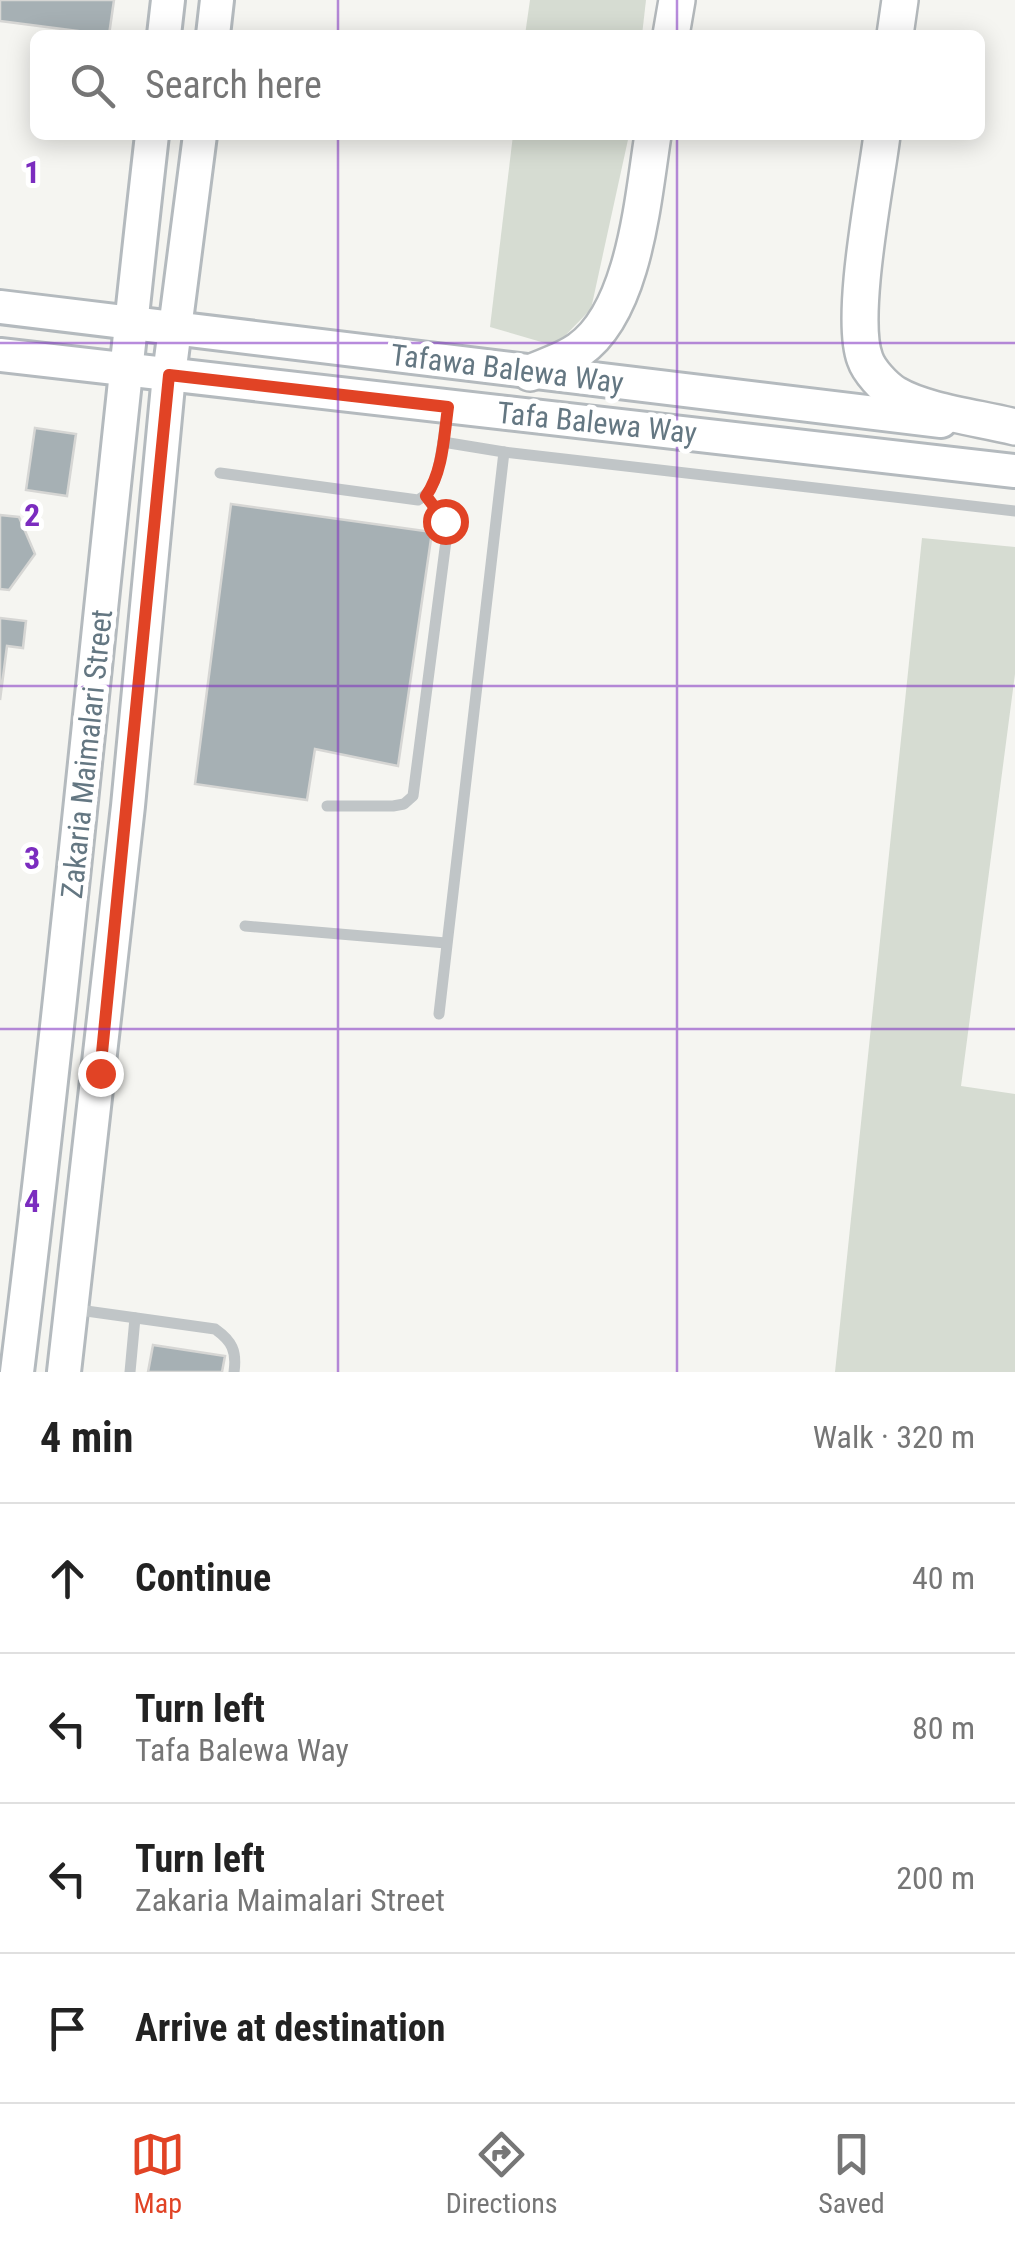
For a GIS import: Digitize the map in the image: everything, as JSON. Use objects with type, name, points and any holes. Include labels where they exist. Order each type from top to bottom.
[{"type":"main road","points":[[530,373],[579,351],[611,313],[633,250],[653,140]]},
{"type":"main road","points":[[881,140],[862,289],[865,361],[895,394],[1015,428]]},
{"type":"street","points":[[165,30],[168,0]]},
{"type":"street","points":[[214,30],[218,0]]},
{"type":"street","name":"Zakaria Maimalari Street","points":[[17,1372],[83,809],[124,370],[151,140]]},
{"type":"street","name":"Zakaria Maimalari Street","points":[[64,1372],[96,1111],[174,329],[199,140]]},
{"type":"street","name":"Tafawa Balewa Way","points":[[0,307],[1015,428]]},
{"type":"street","name":"Tafa Balewa Way","points":[[0,356],[1015,470]]},
{"type":"street","points":[[40,1182],[87,1184]]},
{"type":"lane","points":[[220,473],[418,500],[426,496],[433,484],[448,407]]},
{"type":"lane","points":[[443,442],[1015,510]]},
{"type":"lane","points":[[439,1014],[504,452]]},
{"type":"lane","points":[[327,806],[394,806],[413,796],[446,533],[445,521],[426,496]]},
{"type":"lane","points":[[245,926],[446,943]]},
{"type":"lane","points":[[72,1308],[214,1329],[230,1340],[236,1356],[234,1372]]},
{"type":"lane","points":[[130,1372],[135,1318]]},
{"type":"shaded area","points":[[530,0],[646,0],[643,30],[526,30]]},
{"type":"shaded area","points":[[512,140],[628,140],[591,309],[555,346],[490,327]]},
{"type":"shaded area","points":[[922,538],[1015,547],[1015,674],[961,1086],[1015,1094],[1015,1372],[835,1372]]},
{"type":"building","points":[[0,0],[114,0],[110,30],[70,30],[0,21]]},
{"type":"building","points":[[35,428],[76,434],[67,496],[26,490]]},
{"type":"building","points":[[231,504],[432,532],[398,766],[315,749],[307,800],[195,784]]},
{"type":"building","points":[[0,515],[19,517],[35,554],[9,590],[0,589]]},
{"type":"building","points":[[0,618],[26,621],[23,648],[7,646],[0,700]]},
{"type":"building","points":[[153,1345],[225,1356],[222,1372],[148,1372]]},
{"type":"route","points":[[100,1073],[169,375],[448,407],[440,460],[426,496],[445,521]]}]
